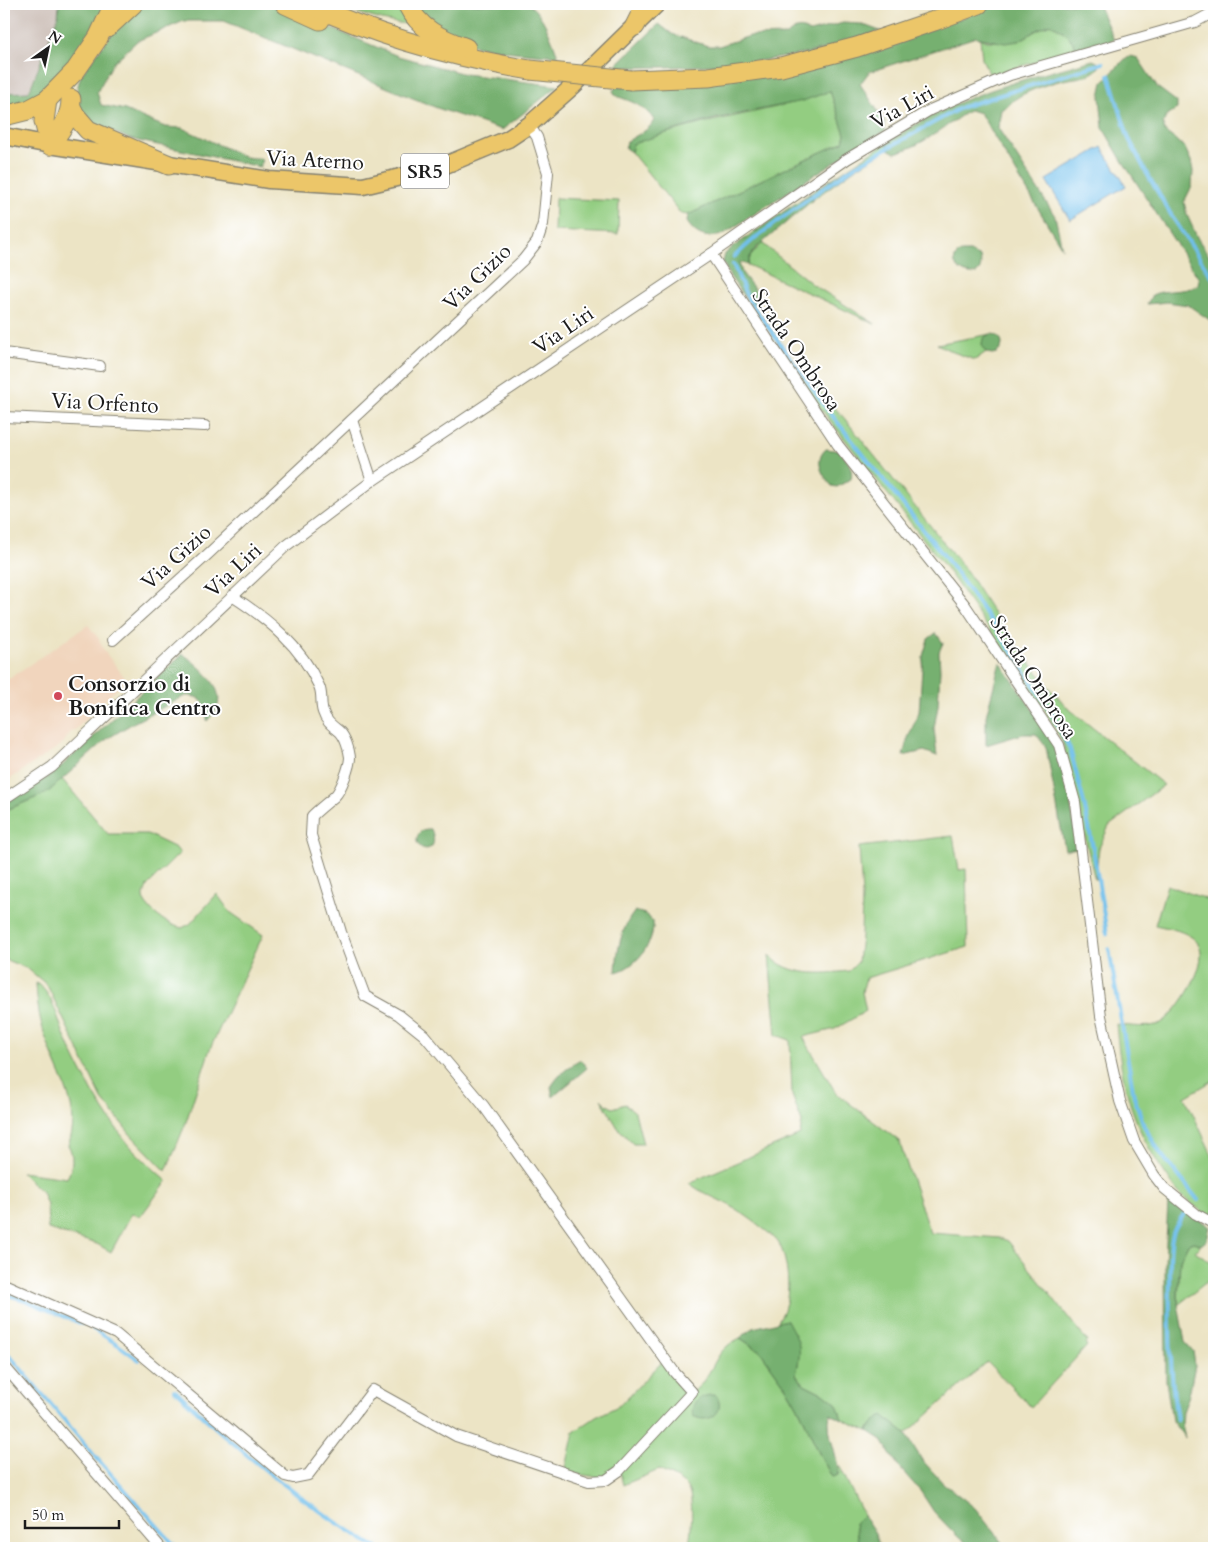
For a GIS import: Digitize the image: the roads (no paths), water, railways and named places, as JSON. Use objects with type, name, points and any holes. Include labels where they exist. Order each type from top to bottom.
[{"type":"highway","points":[[98,38],[114,4]]},
{"type":"highway","points":[[4,116],[28,110],[47,100],[76,70],[98,38],[119,15],[133,4]]},
{"type":"highway","points":[[285,4],[382,46],[412,44]]},
{"type":"highway","points":[[309,4],[351,22],[412,44],[442,52],[509,67],[631,80],[708,77],[781,67],[857,47],[978,4]]},
{"type":"highway","points":[[407,4],[420,24],[432,33],[509,67]]},
{"type":"highway","points":[[635,26],[646,4]]},
{"type":"highway","points":[[76,70],[70,97],[71,107],[75,115],[88,130],[168,165]]},
{"type":"highway","points":[[47,100],[44,121],[50,145]]},
{"type":"highway","points":[[50,145],[62,128],[71,107]]},
{"type":"main road","name":"Via Aterno","points":[[4,136],[168,165],[269,180],[363,186],[438,168],[508,138],[529,125],[573,86],[657,4]]},
{"type":"street","name":"Via Liri","points":[[4,799],[52,768],[286,546],[372,481],[711,254],[847,159],[930,110],[1010,75],[1195,22],[1214,12]]},
{"type":"street","name":"Via Gizio","points":[[113,640],[523,260],[537,242],[543,224],[548,173],[537,137],[529,125]]},
{"type":"street","name":"Strada Ombrosa","points":[[711,254],[838,445],[964,604],[1058,745],[1074,802],[1101,1016],[1120,1101],[1134,1141],[1154,1176],[1164,1188],[1196,1214],[1214,1224]]},
{"type":"street","points":[[4,353],[100,366]]},
{"type":"street","name":"Via Orfento","points":[[4,417],[205,426]]},
{"type":"street","points":[[352,420],[372,481]]},
{"type":"street","points":[[4,1284],[116,1334],[284,1476],[293,1478],[308,1475],[373,1390],[456,1436],[589,1481],[606,1480],[619,1471],[692,1392],[675,1374],[483,1105],[424,1035],[399,1015],[365,996],[341,932],[311,835],[312,816],[336,795],[348,768],[350,757],[347,744],[341,732],[331,726],[323,712],[320,687],[302,658],[280,631],[256,611],[232,596]]},
{"type":"street","points":[[4,1366],[161,1548]]},
{"type":"water","points":[[1102,147],[1126,186],[1070,220],[1046,180]]},
{"type":"waterway","points":[[734,257],[755,238],[855,166],[962,107],[1103,63]]},
{"type":"waterway","points":[[1109,75],[1128,137],[1173,218],[1214,280]]},
{"type":"waterway","points":[[733,264],[748,299],[827,409],[945,557],[1051,711],[1070,749],[1084,803],[1107,934]]},
{"type":"waterway","points":[[1109,949],[1134,1096],[1144,1126],[1161,1154],[1198,1200]]},
{"type":"waterway","points":[[1177,1420],[1170,1350],[1170,1254],[1173,1232],[1184,1214]]},
{"type":"waterway","points":[[4,1294],[22,1299],[82,1324]]},
{"type":"waterway","points":[[93,1329],[139,1360]]},
{"type":"waterway","points":[[4,1349],[93,1454],[177,1548]]},
{"type":"waterway","points":[[175,1390],[222,1434],[272,1475],[323,1513],[377,1548]]},
{"type":"place","name":"Consorzio di Bonifica Centro","points":[[58,696]]}]
